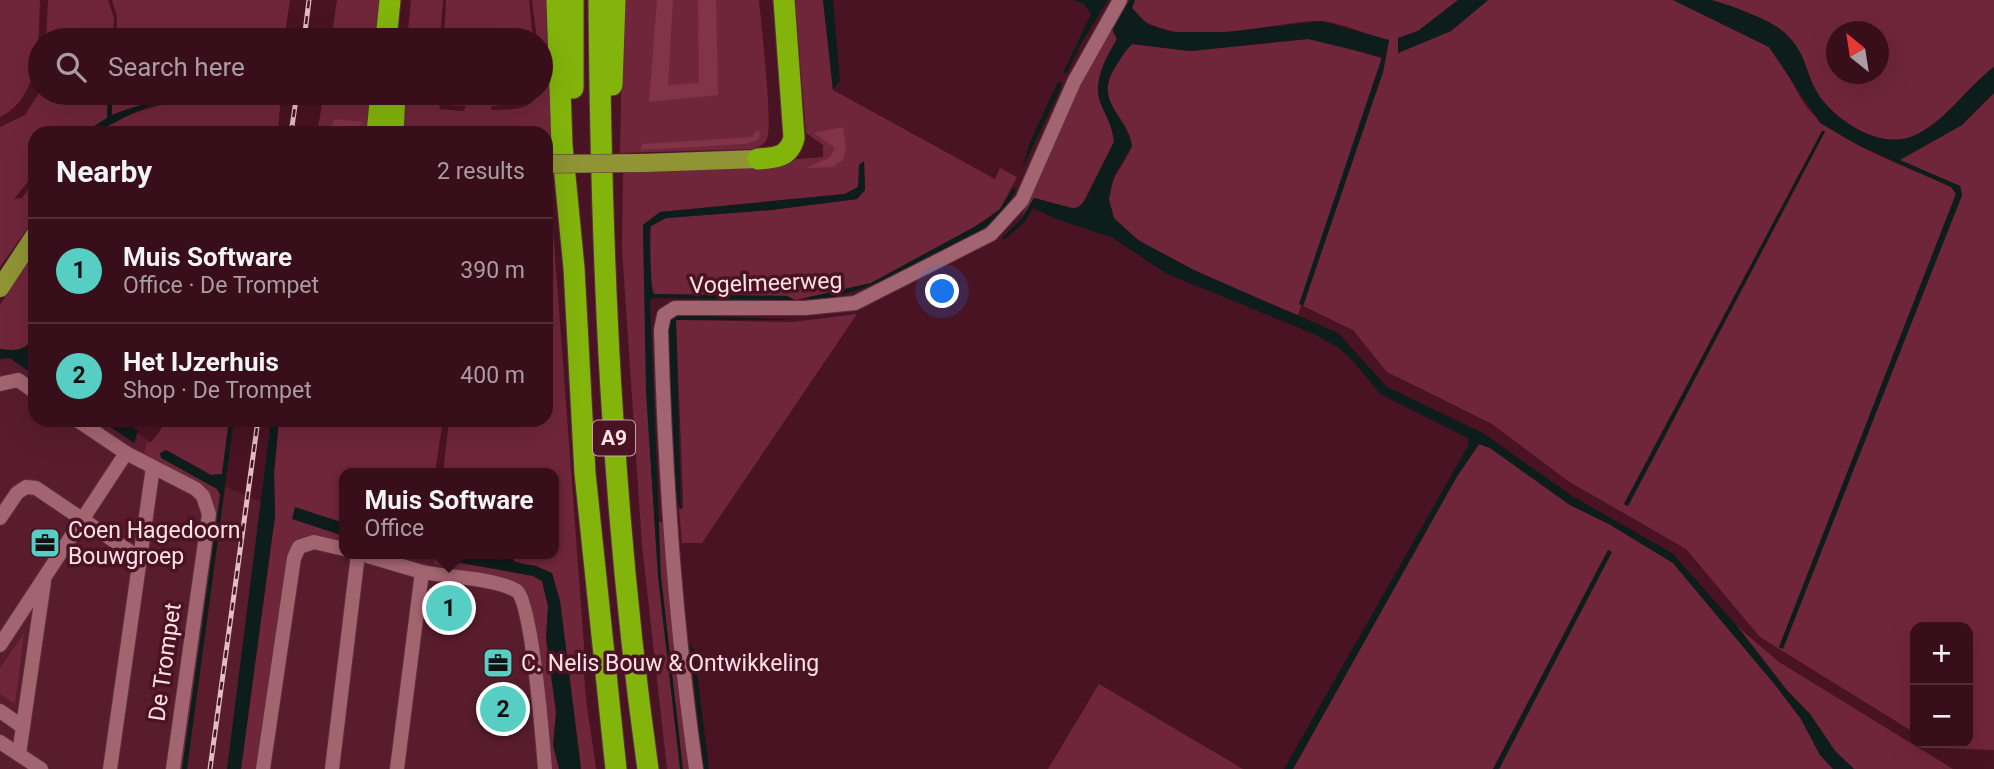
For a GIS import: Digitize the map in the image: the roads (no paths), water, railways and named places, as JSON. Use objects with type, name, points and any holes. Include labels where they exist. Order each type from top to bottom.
[{"type":"highway","points":[[387,28],[390,0]]},
{"type":"highway","points":[[400,28],[402,0]]},
{"type":"highway","name":"A9","points":[[557,0],[562,145],[574,268],[585,473],[616,769]]},
{"type":"highway","name":"A9","points":[[573,0],[574,268]]},
{"type":"highway","name":"A9","points":[[599,0],[600,145],[616,478],[648,769]]},
{"type":"highway","name":"A9","points":[[600,145],[612,91],[615,0]]},
{"type":"highway","points":[[758,159],[776,144],[781,127],[771,0]]},
{"type":"highway","points":[[758,159],[783,156],[791,147],[794,138],[784,0]]},
{"type":"highway","points":[[378,126],[380,105]]},
{"type":"highway","points":[[394,126],[395,105]]},
{"type":"main road","points":[[553,164],[758,159]]},
{"type":"main road","points":[[0,288],[28,246]]},
{"type":"street","name":"Vogelmeerweg","points":[[695,769],[682,677],[665,480],[661,330],[664,315],[675,308],[805,309],[855,303],[991,234],[1022,200],[1074,82],[1120,0]]},
{"type":"street","points":[[0,384],[18,380],[28,387]]},
{"type":"street","name":"De Trompet","points":[[87,427],[126,453],[196,489],[207,505],[209,514],[173,769]]},
{"type":"street","points":[[0,645],[126,453]]},
{"type":"street","name":"De Trompet","points":[[110,769],[138,557],[153,467]]},
{"type":"street","points":[[0,518],[17,493],[26,486],[36,488],[138,557]]},
{"type":"street","points":[[263,769],[294,558],[299,547],[314,542],[339,548]]},
{"type":"street","points":[[332,769],[358,559]]},
{"type":"street","points":[[376,559],[422,572],[498,584],[519,592],[525,601],[545,769]]},
{"type":"street","points":[[397,769],[422,572]]},
{"type":"street","points":[[19,754],[45,577]]},
{"type":"street","points":[[0,711],[23,727]]},
{"type":"street","points":[[0,742],[41,769]]},
{"type":"railway","points":[[306,28],[309,0]]},
{"type":"railway","points":[[292,126],[295,105]]},
{"type":"railway","points":[[210,769],[257,427]]},
{"type":"place","name":"Coen Hagedoorn Bouwgroep","points":[[45,543]]},
{"type":"place","name":"Muis Software","points":[[449,608]]},
{"type":"place","name":"C. Nelis Bouw & Ontwikkeling","points":[[498,663]]},
{"type":"place","name":"Het IJzerhuis","points":[[503,709]]}]
